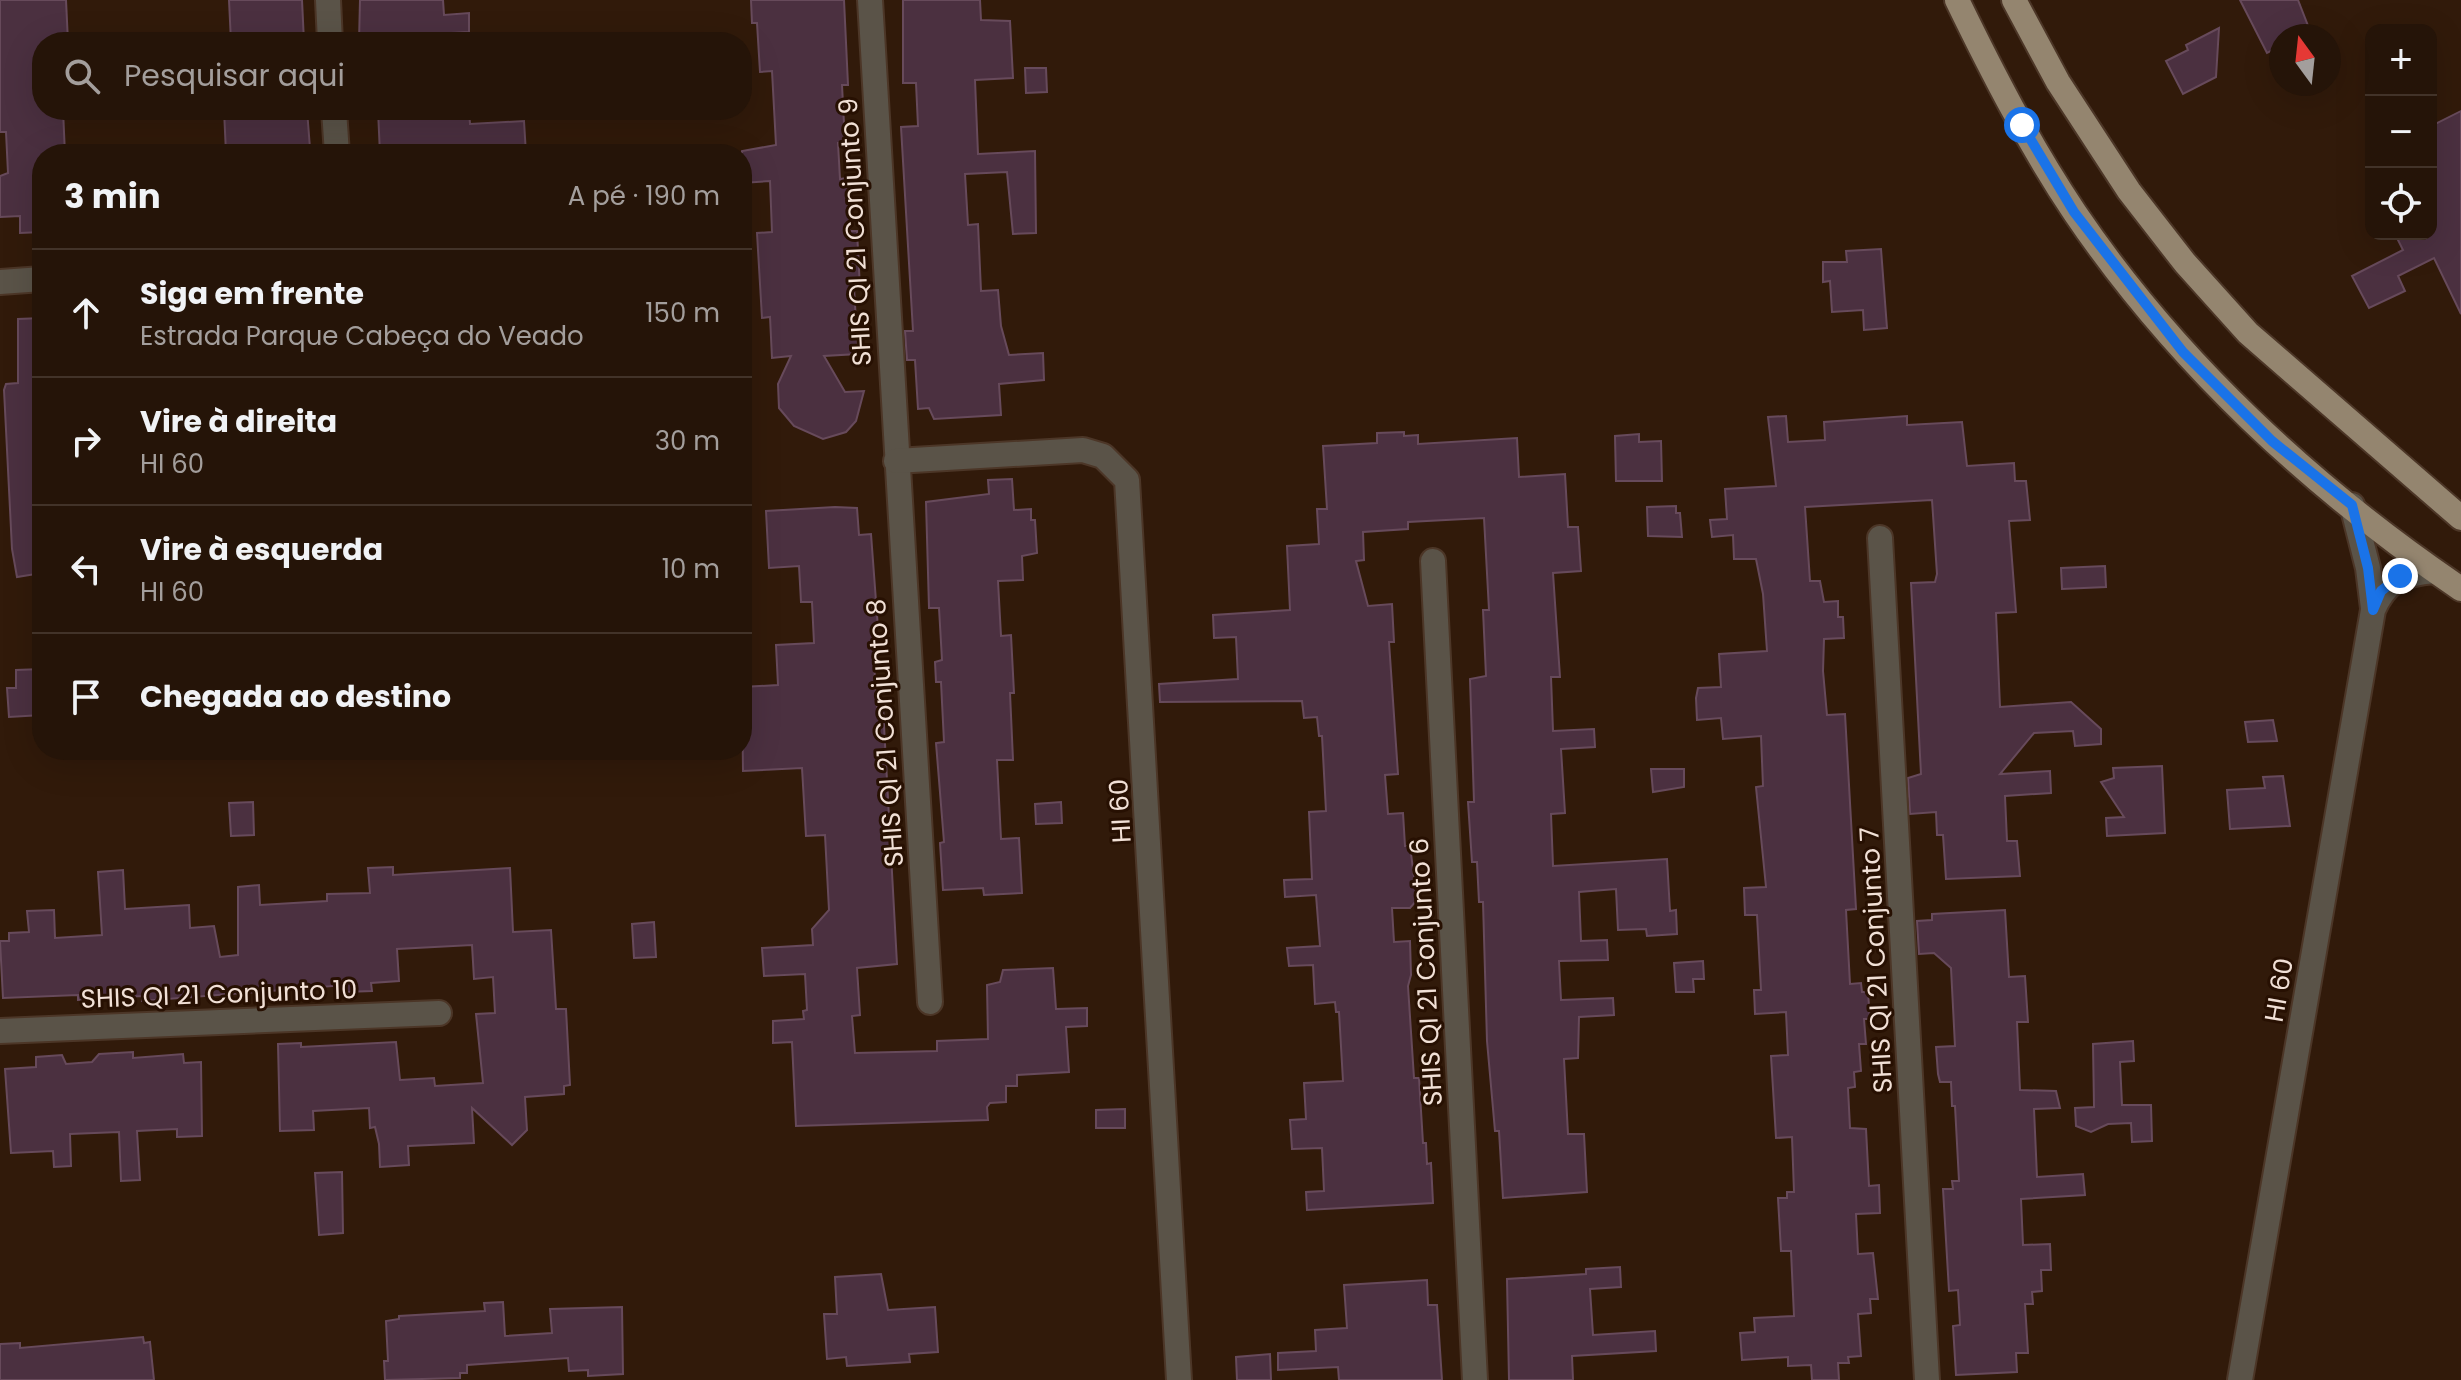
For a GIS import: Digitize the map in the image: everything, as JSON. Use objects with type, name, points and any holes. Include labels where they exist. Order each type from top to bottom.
[{"type":"main road","points":[[1957,0],[2022,125],[2074,212],[2124,281],[2183,352],[2261,430],[2434,571],[2461,589]]},
{"type":"main road","points":[[2014,0],[2058,82],[2113,167],[2185,263],[2248,333],[2461,518]]},
{"type":"street","points":[[328,0],[330,32]]},
{"type":"street","name":"SHIS QI 21 Conjunto 9","points":[[870,0],[896,461]]},
{"type":"street","points":[[335,120],[336,144]]},
{"type":"street","points":[[0,282],[32,280]]},
{"type":"street","name":"HI 60","points":[[896,461],[1083,450],[1103,456],[1127,480],[1179,1380]]},
{"type":"street","name":"SHIS QI 21 Conjunto 8","points":[[896,461],[930,1002]]},
{"type":"street","name":"HI 60","points":[[2352,505],[2368,568],[2373,610]]},
{"type":"street","name":"SHIS QI 21 Conjunto 7","points":[[1880,538],[1927,1380]]},
{"type":"street","name":"SHIS QI 21 Conjunto 6","points":[[1433,561],[1475,1380]]},
{"type":"street","name":"HI 60","points":[[2240,1380],[2373,610],[2381,591],[2400,576],[2434,571]]},
{"type":"street","name":"SHIS QI 21 Conjunto 10","points":[[0,1031],[439,1013]]},
{"type":"building","points":[[0,0],[66,0],[68,32],[32,32],[32,120],[63,120],[65,144],[32,144],[32,232],[20,233],[20,216],[0,217],[0,176],[8,173],[6,132],[0,132]]},
{"type":"building","points":[[229,0],[302,0],[304,32],[231,32]]},
{"type":"building","points":[[360,0],[443,0],[444,15],[469,13],[469,32],[359,32]]},
{"type":"building","points":[[751,0],[844,0],[848,85],[842,85],[845,143],[838,143],[840,179],[847,178],[850,231],[857,231],[860,288],[854,288],[858,354],[824,356],[845,392],[864,391],[856,421],[846,432],[823,439],[794,426],[779,408],[778,384],[791,356],[772,358],[770,317],[762,318],[757,233],[772,232],[770,181],[752,182],[752,149],[776,145],[772,71],[760,72],[757,23],[752,23]]},
{"type":"building","points":[[903,0],[980,0],[981,20],[1010,21],[1013,78],[975,80],[978,154],[1035,151],[1036,233],[1013,234],[1007,172],[965,174],[968,225],[978,224],[981,291],[998,290],[1001,326],[1009,355],[1043,353],[1044,380],[999,384],[1001,415],[934,419],[929,408],[918,409],[915,360],[907,360],[905,331],[913,331],[901,127],[918,126],[916,83],[903,83]]},
{"type":"building","points":[[2240,0],[2298,0],[2307,24],[2269,24],[2267,53]]},
{"type":"building","points":[[2219,28],[2216,77],[2183,94],[2166,61],[2188,50],[2186,45]]},
{"type":"building","points":[[1025,68],[1046,68],[1047,92],[1026,93]]},
{"type":"building","points":[[2461,111],[2461,314],[2434,258],[2398,276],[2405,291],[2369,308],[2352,276],[2403,250],[2398,240],[2437,240],[2437,123]]},
{"type":"building","points":[[224,120],[308,120],[310,144],[226,144]]},
{"type":"building","points":[[378,120],[470,120],[470,124],[524,121],[525,144],[380,144]]},
{"type":"building","points":[[1881,249],[1887,328],[1864,330],[1863,310],[1832,312],[1830,281],[1823,282],[1823,262],[1847,262],[1846,251]]},
{"type":"building","points":[[32,318],[32,575],[17,577],[12,549],[4,390],[6,384],[18,383],[18,319]]},
{"type":"building","points":[[1786,416],[1788,442],[1825,440],[1824,422],[1907,416],[1907,425],[1962,422],[1967,466],[2014,463],[2015,481],[2026,481],[2030,520],[2009,521],[2016,612],[1996,613],[2000,707],[2071,702],[2101,729],[2101,744],[2075,746],[2073,731],[2034,733],[2000,774],[2050,771],[2051,793],[2005,796],[2007,841],[2017,841],[2020,876],[1946,879],[1943,835],[1937,835],[1936,812],[1910,814],[1908,778],[1921,774],[1911,583],[1935,582],[1932,500],[1805,507],[1810,581],[1820,581],[1824,602],[1838,601],[1838,617],[1843,617],[1844,638],[1824,639],[1823,671],[1827,715],[1845,714],[1856,909],[1846,910],[1850,984],[1861,983],[1862,992],[1868,992],[1870,1019],[1864,1019],[1866,1044],[1859,1044],[1861,1071],[1854,1072],[1855,1087],[1848,1088],[1850,1128],[1866,1129],[1869,1186],[1879,1185],[1880,1213],[1856,1214],[1858,1254],[1873,1253],[1878,1299],[1870,1299],[1871,1313],[1858,1314],[1861,1356],[1848,1357],[1849,1363],[1838,1363],[1839,1380],[1812,1380],[1811,1365],[1788,1366],[1788,1357],[1742,1360],[1740,1333],[1755,1332],[1754,1318],[1794,1316],[1791,1251],[1781,1251],[1778,1198],[1787,1198],[1787,1192],[1794,1192],[1792,1137],[1776,1138],[1771,1056],[1788,1055],[1786,1012],[1755,1014],[1754,990],[1761,990],[1757,915],[1745,915],[1744,888],[1766,887],[1756,787],[1763,786],[1761,736],[1723,739],[1721,718],[1697,720],[1698,688],[1721,687],[1719,654],[1767,651],[1763,594],[1756,559],[1734,559],[1733,535],[1712,537],[1710,520],[1727,519],[1725,489],[1776,486],[1768,417]]},
{"type":"building","points":[[1404,432],[1404,436],[1418,435],[1418,444],[1517,438],[1519,477],[1565,474],[1568,527],[1578,527],[1581,571],[1553,573],[1560,677],[1551,677],[1553,731],[1594,729],[1595,747],[1561,749],[1565,813],[1551,814],[1553,866],[1667,859],[1670,911],[1676,910],[1677,934],[1647,936],[1646,929],[1618,930],[1616,889],[1579,892],[1581,941],[1607,940],[1608,960],[1559,961],[1561,1000],[1613,998],[1614,1015],[1579,1017],[1578,1058],[1564,1059],[1568,1134],[1584,1134],[1587,1192],[1503,1198],[1499,1131],[1495,1131],[1487,1041],[1483,902],[1479,902],[1477,862],[1472,862],[1468,802],[1474,802],[1470,679],[1486,676],[1483,610],[1489,610],[1484,518],[1408,522],[1408,529],[1363,532],[1364,560],[1356,561],[1368,606],[1392,604],[1394,642],[1389,642],[1398,774],[1385,775],[1388,814],[1403,813],[1405,846],[1410,846],[1417,900],[1410,908],[1392,908],[1394,942],[1410,941],[1411,975],[1408,986],[1414,1078],[1419,1078],[1423,1143],[1426,1143],[1427,1164],[1431,1163],[1433,1203],[1307,1210],[1306,1192],[1324,1191],[1322,1148],[1292,1149],[1290,1120],[1306,1119],[1304,1083],[1343,1081],[1339,1012],[1336,1012],[1335,1002],[1315,1004],[1313,965],[1289,966],[1287,948],[1320,946],[1316,895],[1285,897],[1284,880],[1312,879],[1309,812],[1326,811],[1322,736],[1319,736],[1317,717],[1304,718],[1302,701],[1160,702],[1159,684],[1238,679],[1236,637],[1214,638],[1213,615],[1290,610],[1287,546],[1319,544],[1317,509],[1327,509],[1323,446],[1377,443],[1377,433]]},
{"type":"building","points":[[1639,434],[1639,442],[1661,441],[1662,481],[1616,481],[1615,436]]},
{"type":"building","points":[[1012,479],[1014,510],[1031,509],[1031,520],[1035,520],[1037,553],[1022,556],[1023,580],[998,581],[1001,636],[1011,635],[1014,693],[1010,693],[1013,760],[997,760],[1001,839],[1019,838],[1022,893],[984,895],[983,888],[943,890],[940,843],[944,842],[936,743],[944,742],[941,682],[936,682],[935,662],[942,660],[939,608],[929,608],[926,502],[989,494],[988,480]]},
{"type":"building","points":[[1676,506],[1676,513],[1680,513],[1682,537],[1648,536],[1647,507]]},
{"type":"building","points":[[857,508],[859,535],[871,534],[878,628],[875,628],[878,664],[874,664],[877,707],[883,707],[897,964],[857,968],[860,1015],[852,1016],[855,1053],[937,1051],[937,1041],[988,1039],[987,985],[1000,982],[1003,970],[1053,968],[1056,1009],[1087,1008],[1087,1026],[1066,1027],[1069,1072],[1017,1075],[1017,1086],[1006,1086],[1006,1102],[990,1103],[987,1107],[988,1120],[796,1126],[792,1042],[773,1043],[773,1021],[804,1019],[803,1011],[807,1010],[805,974],[764,976],[762,948],[813,945],[812,929],[829,910],[825,835],[806,836],[802,768],[743,771],[743,760],[752,760],[752,686],[778,685],[776,645],[814,643],[812,602],[801,602],[799,566],[769,568],[766,511]]},
{"type":"building","points":[[2105,566],[2106,587],[2062,589],[2061,568]]},
{"type":"building","points":[[32,669],[32,716],[9,717],[7,688],[16,688],[16,670]]},
{"type":"building","points":[[2273,720],[2277,741],[2248,742],[2245,722]]},
{"type":"building","points":[[2162,766],[2165,833],[2107,836],[2106,818],[2124,817],[2101,782],[2114,778],[2113,768]]},
{"type":"building","points":[[1651,769],[1684,769],[1684,787],[1653,792]]},
{"type":"building","points":[[2283,776],[2290,826],[2230,829],[2227,790],[2265,788],[2263,777]]},
{"type":"building","points":[[253,802],[254,835],[231,836],[229,803]]},
{"type":"building","points":[[1061,802],[1062,823],[1036,824],[1035,804]]},
{"type":"building","points":[[393,867],[393,875],[510,868],[513,932],[551,930],[556,1009],[566,1009],[570,1085],[564,1086],[564,1094],[525,1097],[527,1130],[512,1145],[472,1108],[474,1143],[408,1146],[409,1165],[380,1167],[379,1144],[375,1127],[370,1128],[369,1108],[313,1111],[314,1130],[280,1131],[278,1044],[301,1043],[301,1047],[396,1042],[400,1080],[434,1078],[435,1086],[483,1083],[476,1014],[495,1013],[493,977],[474,979],[472,945],[397,949],[399,981],[371,983],[372,991],[345,992],[345,985],[142,1001],[142,996],[78,1000],[78,995],[3,998],[0,941],[9,941],[9,933],[29,932],[27,911],[54,910],[55,938],[102,935],[98,872],[123,870],[125,909],[189,905],[190,928],[214,926],[220,957],[238,955],[238,887],[259,885],[260,905],[327,901],[327,894],[370,893],[368,868]]},
{"type":"building","points":[[2005,910],[2009,977],[2025,976],[2028,1022],[2017,1022],[2020,1090],[2056,1091],[2060,1108],[2034,1109],[2037,1177],[2083,1174],[2085,1195],[2021,1199],[2023,1245],[2050,1244],[2051,1270],[2041,1270],[2042,1291],[2032,1292],[2033,1304],[2025,1304],[2028,1353],[2016,1353],[2017,1372],[1956,1375],[1953,1326],[1960,1325],[1958,1290],[1949,1291],[1943,1189],[1953,1189],[1952,1181],[1959,1181],[1955,1106],[1952,1106],[1951,1082],[1940,1082],[1936,1047],[1955,1046],[1951,968],[1934,953],[1919,954],[1917,921],[1932,920],[1932,914]]},
{"type":"building","points":[[654,922],[656,957],[634,958],[632,924]]},
{"type":"building","points":[[1703,961],[1704,979],[1693,979],[1694,992],[1676,992],[1674,963]]},
{"type":"building","points":[[2133,1041],[2134,1061],[2120,1062],[2122,1105],[2151,1105],[2152,1141],[2132,1142],[2131,1123],[2108,1124],[2091,1132],[2076,1126],[2075,1108],[2094,1107],[2093,1044]]},
{"type":"building","points":[[133,1052],[133,1058],[183,1054],[184,1063],[201,1062],[202,1136],[177,1137],[177,1129],[137,1131],[140,1180],[121,1181],[119,1132],[70,1134],[71,1166],[54,1167],[53,1151],[11,1153],[5,1069],[36,1067],[36,1057],[62,1055],[66,1064],[92,1062],[99,1054]]},
{"type":"building","points":[[1125,1109],[1125,1128],[1096,1128],[1096,1110]]},
{"type":"building","points":[[342,1172],[343,1233],[319,1235],[315,1173]]},
{"type":"building","points":[[1620,1267],[1621,1287],[1590,1289],[1593,1335],[1655,1331],[1656,1351],[1572,1356],[1573,1380],[1509,1380],[1507,1279],[1586,1274],[1586,1269]]},
{"type":"building","points":[[881,1274],[888,1310],[935,1307],[938,1352],[909,1354],[910,1362],[847,1366],[846,1357],[827,1359],[824,1314],[837,1314],[835,1277]]},
{"type":"building","points":[[1427,1280],[1428,1305],[1437,1305],[1442,1380],[1339,1380],[1338,1367],[1278,1370],[1278,1353],[1316,1351],[1315,1330],[1347,1328],[1344,1285]]},
{"type":"building","points":[[503,1302],[505,1336],[552,1333],[550,1309],[622,1307],[623,1374],[588,1376],[588,1370],[569,1371],[568,1358],[467,1365],[467,1373],[460,1373],[460,1378],[385,1380],[384,1361],[388,1361],[386,1321],[399,1319],[399,1316],[485,1311],[484,1303]]},
{"type":"building","points":[[143,1337],[144,1343],[150,1342],[154,1380],[0,1380],[0,1344],[20,1343],[20,1348]]},
{"type":"building","points":[[1270,1354],[1271,1380],[1237,1380],[1236,1357]]},
{"type":"route","points":[[2022,125],[2074,212],[2124,281],[2183,352],[2272,441],[2352,505],[2352,517],[2368,568],[2373,610],[2381,591],[2400,576]]}]
